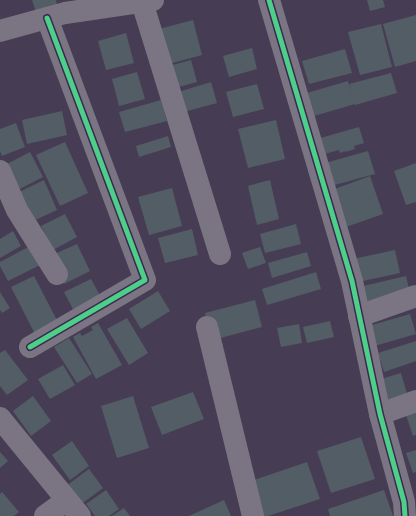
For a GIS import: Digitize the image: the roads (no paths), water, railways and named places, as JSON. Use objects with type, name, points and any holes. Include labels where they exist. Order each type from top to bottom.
[{"type":"street","points":[[269,0],[352,281],[380,414],[408,506]]},
{"type":"street","points":[[0,31],[65,13],[148,1],[220,254]]},
{"type":"street","points":[[30,347],[145,280],[47,18]]},
{"type":"street","points":[[0,171],[17,210],[57,274]]},
{"type":"street","points":[[359,316],[416,296]]},
{"type":"street","points":[[207,327],[253,516]]},
{"type":"street","points":[[380,414],[416,401]]},
{"type":"street","points":[[0,418],[73,508],[45,516]]}]
